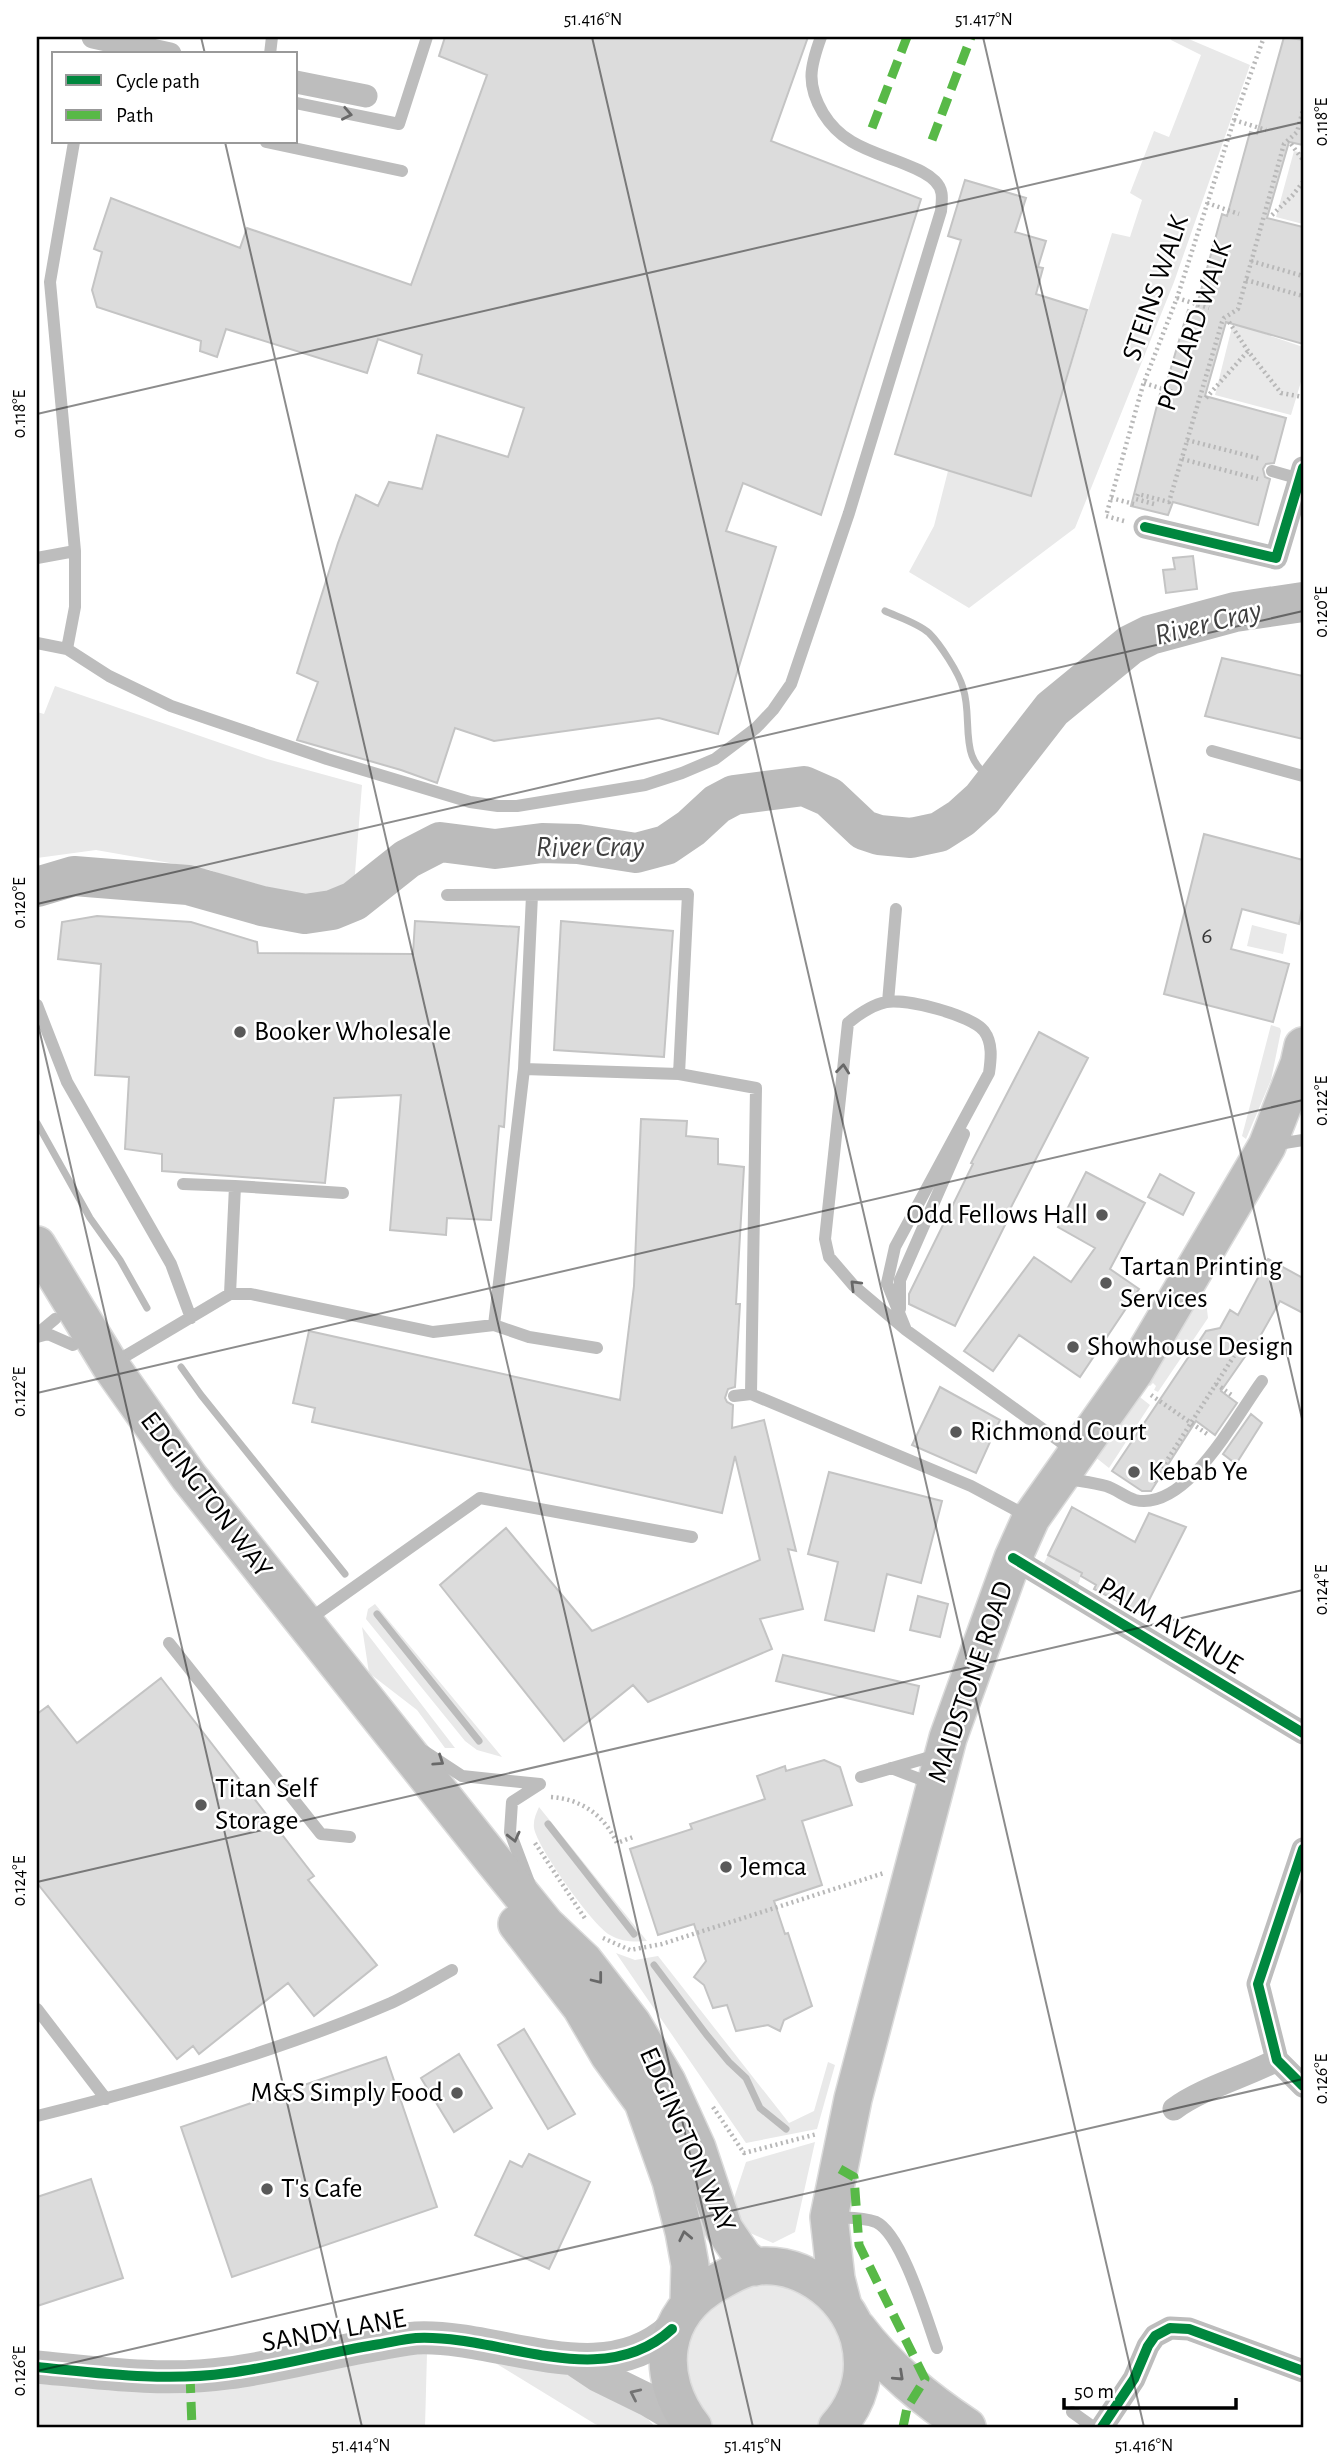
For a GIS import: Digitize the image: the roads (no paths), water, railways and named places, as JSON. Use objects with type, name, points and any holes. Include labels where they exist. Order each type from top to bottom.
[{"type":"main road","name":"MAIDSTONE ROAD","points":[[837,2427],[851,2408],[861,2382],[862,2354],[836,2279],[829,2217],[853,2099],[940,1769],[1013,1558],[1031,1518],[1129,1379],[1267,1146],[1293,1095],[1303,1046]]},
{"type":"main road","name":"EDGINGTON WAY","points":[[37,1245],[102,1371],[132,1412],[133,1432],[187,1505],[296,1630],[383,1723],[494,1861],[497,1881],[572,1948],[581,2007],[609,2054],[643,2102],[671,2181],[684,2232],[690,2265],[668,2368],[681,2410],[693,2427]]},
{"type":"main road","name":"EDGINGTON WAY","points":[[37,1272],[60,1312],[48,1325],[102,1371],[189,1477],[296,1630],[330,1688],[572,1948],[632,2023],[667,2082],[697,2148],[724,2229],[743,2258],[758,2267]]},
{"type":"main road","points":[[681,2316],[708,2287],[799,2248],[829,2217]]},
{"type":"main road","points":[[758,2267],[791,2270],[816,2280],[833,2294],[873,2350],[896,2373],[934,2405],[967,2427]]},
{"type":"street","points":[[105,38],[162,52]]},
{"type":"street","points":[[298,82],[366,96]]},
{"type":"street","points":[[1145,527],[1276,558],[1301,473]]},
{"type":"street","name":"PALM AVENUE","points":[[1013,1558],[1303,1732]]},
{"type":"street","points":[[1303,1849],[1258,1984],[1277,2060],[1303,2086]]},
{"type":"street","points":[[1174,2109],[1188,2099],[1277,2060]]},
{"type":"street","name":"SANDY LANE","points":[[37,2367],[125,2375],[227,2374],[417,2338],[494,2345],[578,2361],[637,2353],[657,2343],[681,2316]]},
{"type":"street","points":[[1102,2427],[1135,2379],[1148,2346],[1162,2331],[1170,2328],[1189,2329],[1303,2371]]},
{"type":"street","name":"SANDY LANE","points":[[578,2361],[599,2376],[650,2400],[693,2427]]},
{"type":"lane","points":[[298,103],[399,124],[427,37]]},
{"type":"lane","points":[[37,643],[67,649],[109,676],[171,706],[327,759],[470,802],[498,806],[517,806],[645,785],[715,759],[756,728],[774,710],[791,684],[849,513],[943,194],[936,182],[922,171],[848,141],[830,125],[816,102],[811,83],[811,63],[821,37]]},
{"type":"lane","points":[[67,649],[75,607],[75,551],[50,282],[74,144]]},
{"type":"lane","points":[[276,144],[402,171]]},
{"type":"lane","points":[[1268,471],[1301,473]]},
{"type":"lane","points":[[37,558],[75,551]]},
{"type":"lane","points":[[1212,751],[1303,776]]},
{"type":"lane","points":[[447,895],[688,894],[679,1074]]},
{"type":"lane","points":[[494,1325],[524,1069],[533,895]]},
{"type":"lane","points":[[888,1002],[896,909]]},
{"type":"lane","points":[[900,1316],[900,1280],[989,1073],[992,1053],[985,1031],[968,1018],[930,1007],[888,1002],[859,1014],[848,1023],[825,1239],[829,1257],[854,1286],[1068,1465],[1135,1500],[1154,1501],[1183,1487],[1219,1443],[1262,1381]]},
{"type":"lane","points":[[37,1005],[67,1083],[171,1264],[191,1318]]},
{"type":"lane","points":[[524,1069],[679,1074],[755,1088],[751,1394]]},
{"type":"lane","points":[[906,1330],[887,1283],[895,1247],[989,1073]]},
{"type":"lane","points":[[1267,1146],[1303,1140]]},
{"type":"lane","points":[[183,1184],[343,1193]]},
{"type":"lane","points":[[230,1294],[235,1186]]},
{"type":"lane","points":[[102,1371],[230,1294],[251,1294],[433,1332],[494,1325],[529,1337],[597,1348]]},
{"type":"lane","points":[[734,1396],[751,1394],[971,1486],[1031,1518]]},
{"type":"lane","points":[[296,1630],[480,1498],[692,1536]]},
{"type":"lane","points":[[169,1643],[321,1834],[350,1837]]},
{"type":"lane","points":[[383,1723],[462,1776],[540,1784],[512,1802],[510,1832],[572,1948]]},
{"type":"lane","points":[[891,1767],[940,1769]]},
{"type":"lane","points":[[861,1777],[891,1767],[940,1769]]},
{"type":"lane","points":[[37,2116],[106,2099],[257,2053],[392,2002],[452,1970]]},
{"type":"lane","points":[[37,2009],[106,2099]]},
{"type":"lane","points":[[829,2217],[862,2218],[878,2223],[894,2239],[937,2348]]},
{"type":"lane","points":[[1072,2412],[1093,2427]]},
{"type":"waterway","name":"River Cray","points":[[37,887],[74,876],[188,885],[262,906],[305,914],[332,910],[354,901],[407,859],[440,842],[495,849],[542,843],[578,844],[636,853],[666,845],[691,828],[717,804],[734,795],[804,786],[829,797],[864,830],[879,835],[911,838],[939,832],[961,818],[982,799],[1052,709],[1130,645],[1150,635],[1235,612],[1303,602]]},
{"type":"waterway","points":[[885,611],[924,629],[949,659],[963,688],[968,740],[975,762],[983,772],[995,779]]},
{"type":"waterway","points":[[37,1123],[90,1218],[120,1260],[147,1308]]},
{"type":"waterway","points":[[181,1367],[345,1574]]},
{"type":"waterway","points":[[377,1614],[479,1741]]},
{"type":"waterway","points":[[548,1824],[634,1934]]},
{"type":"waterway","points":[[654,1965],[706,2034],[746,2078],[760,2108],[786,2129]]},
{"type":"place","name":"Booker Wholesale","points":[[240,1032]]},
{"type":"place","name":"Odd Fellows Hall","points":[[1102,1215]]},
{"type":"place","name":"Tartan Printing Services","points":[[1106,1283]]},
{"type":"place","name":"Showhouse Design","points":[[1073,1347]]},
{"type":"place","name":"Richmond Court","points":[[956,1432]]},
{"type":"place","name":"Kebab Ye","points":[[1134,1472]]},
{"type":"place","name":"Titan Self Storage","points":[[201,1805]]},
{"type":"place","name":"Jemca","points":[[726,1867]]},
{"type":"place","name":"M&S Simply Food","points":[[457,2093]]},
{"type":"place","name":"T's Cafe","points":[[267,2189]]}]
